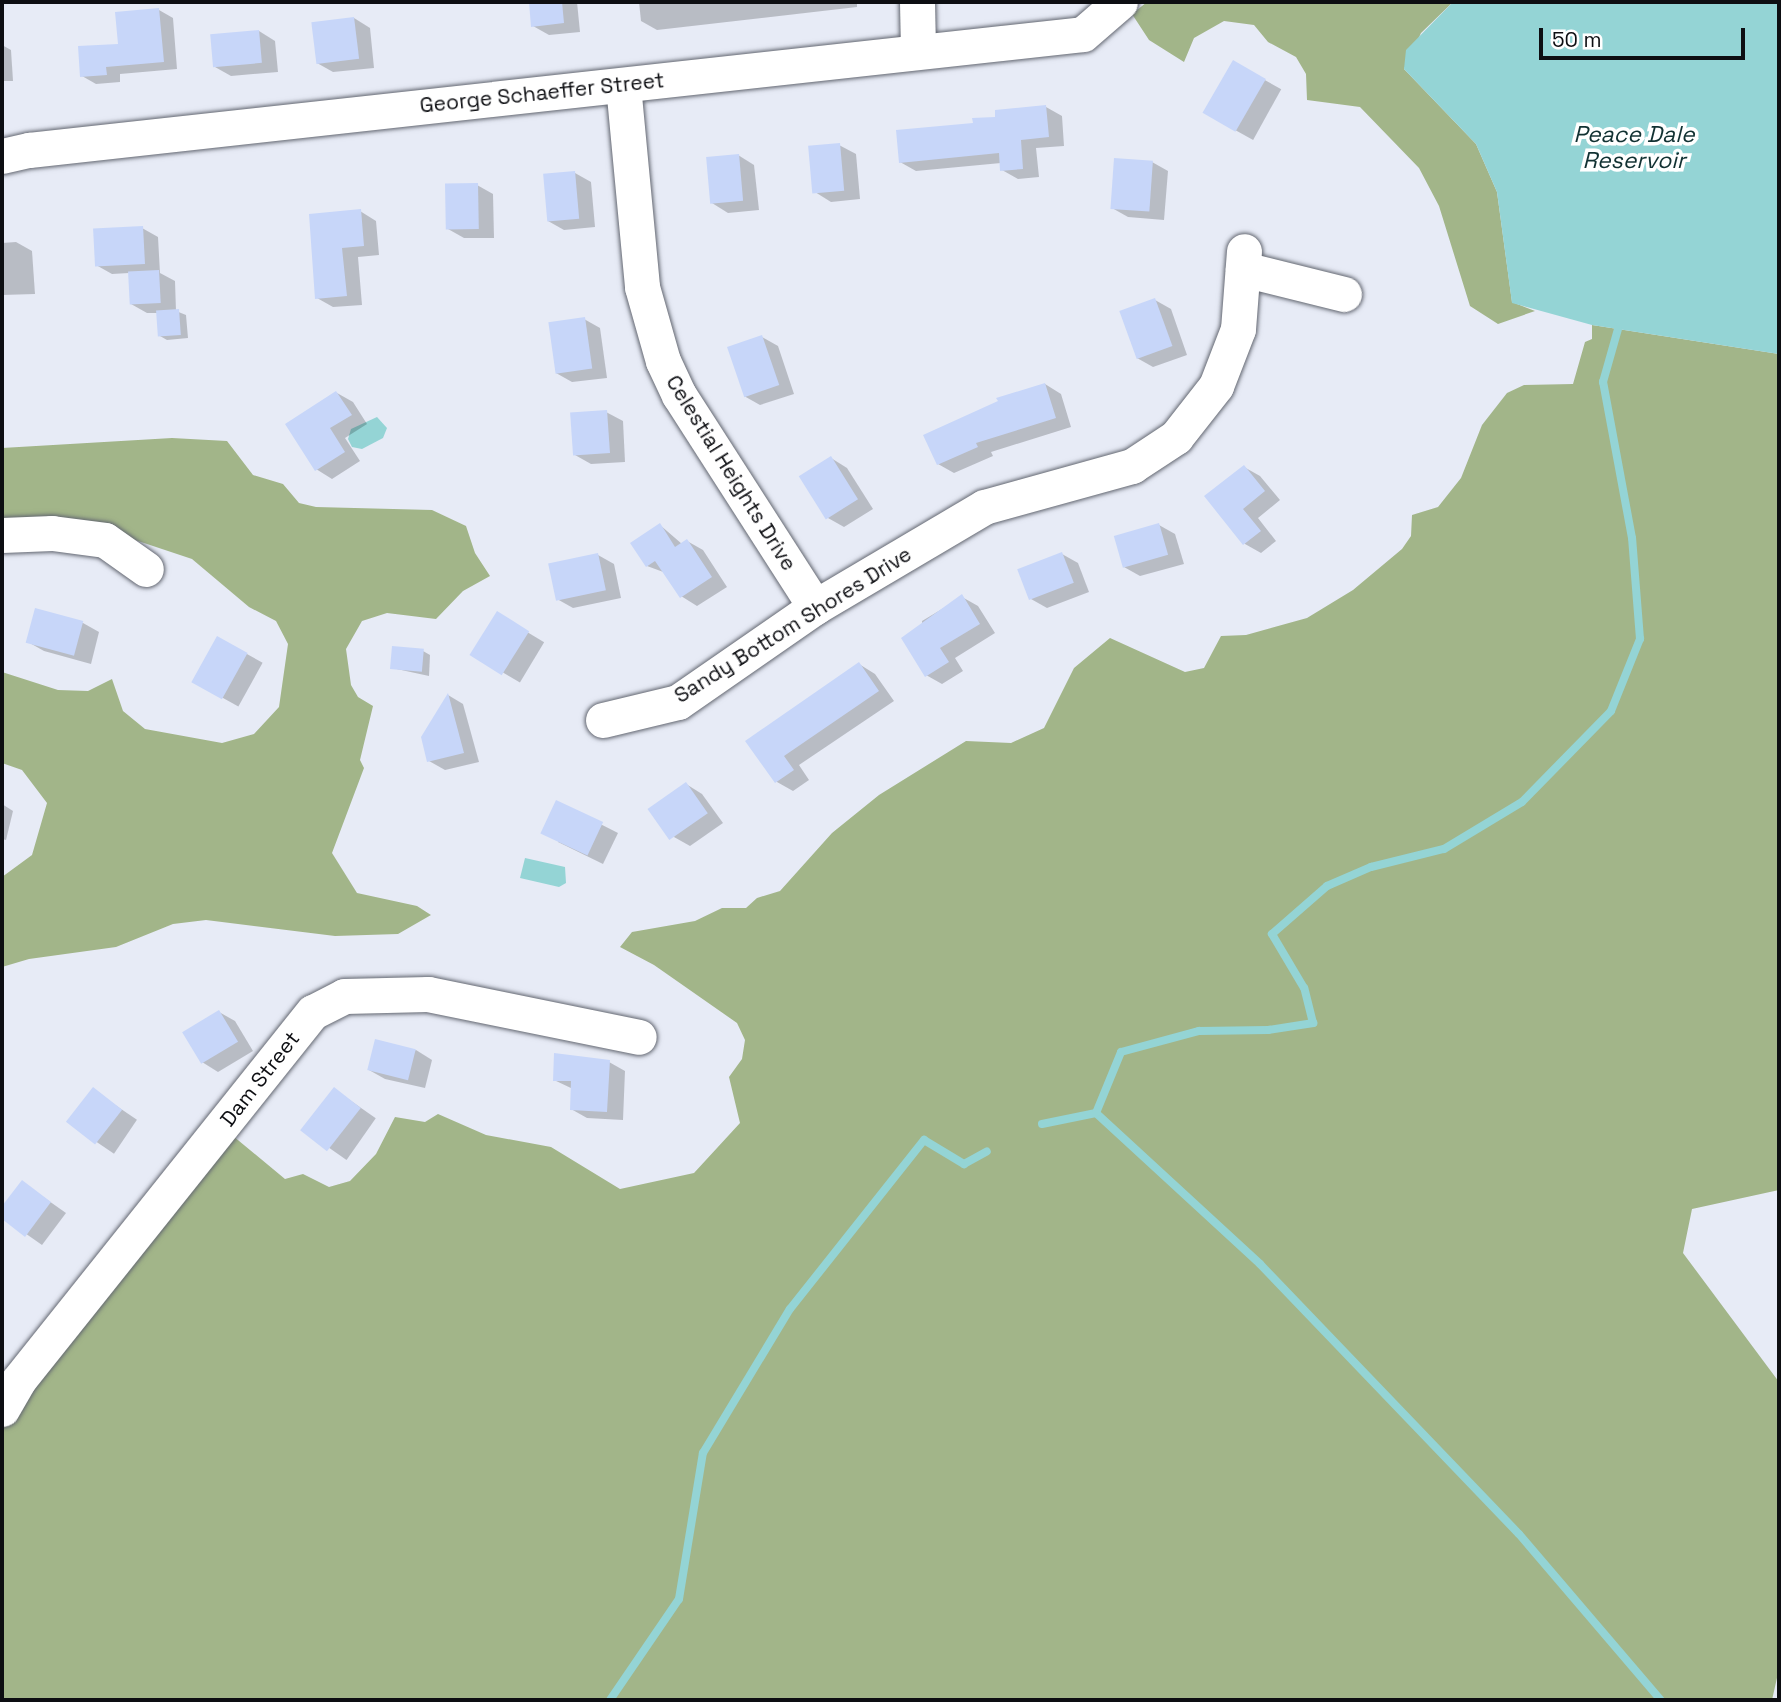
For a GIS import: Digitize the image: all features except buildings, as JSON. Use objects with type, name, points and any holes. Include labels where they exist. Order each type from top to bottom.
[{"type":"street","points":[[917,2],[918,49]]},
{"type":"street","name":"George Schaeffer Street","points":[[2,156],[56,146],[623,85],[918,49],[1083,34],[1120,2]]},
{"type":"street","name":"Celestial Heights Drive","points":[[623,85],[642,287],[663,361],[679,395],[815,607]]},
{"type":"street","name":"Sandy Bottom Shores Drive","points":[[603,720],[678,702],[815,607],[984,507],[1132,466],[1176,437],[1216,386],[1238,329],[1243,260],[1344,294]]},
{"type":"street","points":[[2,535],[52,533],[105,540],[146,569]]},
{"type":"street","name":"Dam Street","points":[[2,1409],[18,1381],[313,1012],[344,996],[428,994],[639,1037]]},
{"type":"shaded area","points":[[1147,2],[1453,2],[1421,33],[1404,69],[1476,144],[1497,192],[1512,302],[1535,311],[1498,324],[1470,306],[1439,206],[1419,168],[1360,107],[1307,100],[1306,74],[1296,57],[1268,42],[1254,25],[1224,21],[1194,38],[1184,62],[1149,40],[1132,14]]},
{"type":"shaded area","points":[[1592,325],[1779,354],[1779,1190],[1692,1209],[1683,1253],[1779,1382],[1779,1669],[1772,1700],[2,1700],[2,1416],[227,1131],[285,1179],[303,1174],[329,1187],[350,1181],[376,1154],[395,1117],[425,1122],[438,1114],[486,1135],[551,1147],[620,1189],[694,1173],[740,1123],[729,1077],[742,1059],[745,1040],[737,1023],[654,965],[620,947],[632,932],[695,921],[722,908],[746,908],[757,898],[780,891],[832,833],[879,795],[966,741],[1011,743],[1044,728],[1074,668],[1110,638],[1185,672],[1204,668],[1221,636],[1246,635],[1307,618],[1353,590],[1402,549],[1411,536],[1412,515],[1438,507],[1461,478],[1482,425],[1507,393],[1524,385],[1573,384],[1585,342],[1592,339]]},
{"type":"shaded area","points":[[172,438],[227,441],[253,475],[283,484],[299,503],[316,507],[432,510],[466,526],[475,553],[490,576],[463,591],[436,619],[387,613],[362,621],[346,649],[351,685],[358,697],[373,706],[360,760],[364,768],[332,853],[357,893],[417,906],[431,915],[398,934],[335,936],[206,920],[173,924],[116,947],[29,959],[2,967],[2,877],[32,855],[47,803],[22,770],[2,763],[2,672],[58,690],[88,691],[112,679],[123,711],[145,729],[222,743],[254,734],[279,707],[288,644],[276,621],[249,607],[192,559],[96,527],[2,525],[2,448]]},
{"type":"water","name":"Peace Dale Reservoir","points":[[1453,2],[1779,2],[1779,354],[1592,325],[1512,303],[1497,192],[1476,144],[1404,69],[1406,50]]},
{"type":"water","points":[[377,417],[387,428],[383,438],[362,449],[352,447],[348,439],[351,429]]},
{"type":"water","points":[[525,858],[565,867],[566,883],[559,887],[520,878]]},
{"type":"waterway","points":[[1042,1124],[1096,1113],[1121,1052],[1199,1031],[1268,1030],[1313,1023],[1304,988],[1272,934],[1327,886],[1371,867],[1444,849],[1522,802],[1611,711],[1640,639],[1632,538],[1603,382],[1618,329]]},
{"type":"waterway","points":[[1096,1113],[1260,1264],[1519,1534],[1661,1700]]},
{"type":"waterway","points":[[610,1700],[679,1599],[703,1453],[790,1309],[924,1140],[964,1164],[987,1151]]}]
